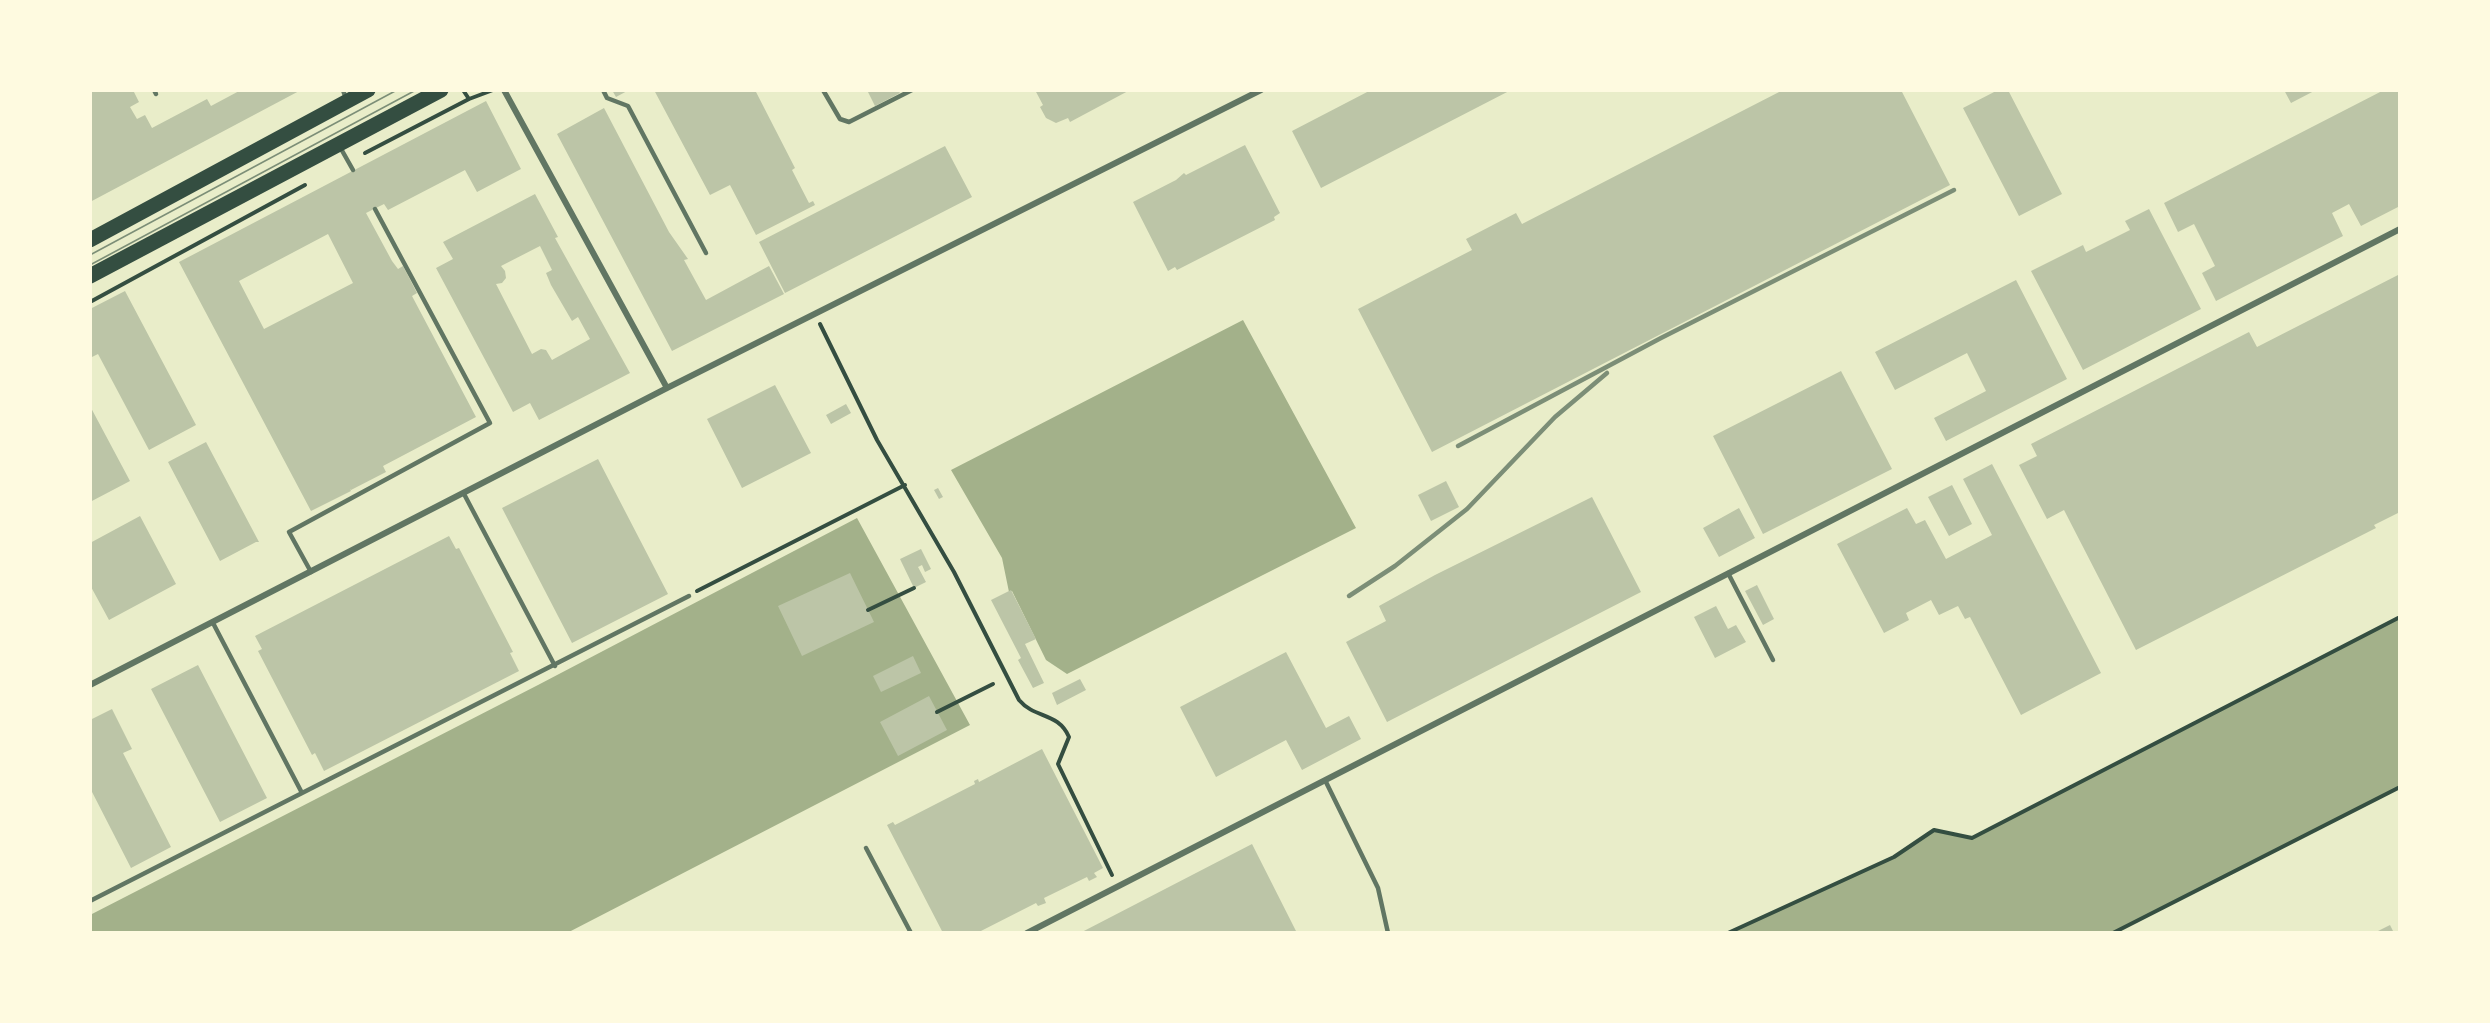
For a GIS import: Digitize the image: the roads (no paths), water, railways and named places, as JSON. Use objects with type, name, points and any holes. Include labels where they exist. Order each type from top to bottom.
[{"type":"main road","points":[[90,240],[345,96],[368,90]]},
{"type":"main road","points":[[90,276],[441,90]]},
{"type":"street","points":[[504,90],[667,388]]},
{"type":"street","points":[[90,685],[667,388],[1262,90]]},
{"type":"street","points":[[1027,933],[2400,229]]},
{"type":"lane","points":[[603,90],[607,98],[628,106],[706,253]]},
{"type":"lane","points":[[823,90],[840,119],[849,122],[912,90]]},
{"type":"lane","points":[[339,144],[353,170]]},
{"type":"lane","points":[[311,572],[289,532],[490,423],[375,209]]},
{"type":"lane","points":[[464,494],[555,666]]},
{"type":"lane","points":[[1728,573],[1773,660]]},
{"type":"lane","points":[[90,901],[689,596]]},
{"type":"lane","points":[[213,623],[302,793]]},
{"type":"lane","points":[[1325,780],[1378,888],[1388,933]]},
{"type":"lane","points":[[866,848],[910,933]]},
{"type":"tram line","points":[[90,255],[397,90]]},
{"type":"tram line","points":[[90,265],[416,90]]},
{"type":"railway","points":[[1458,446],[1661,338],[1954,190]]},
{"type":"railway","points":[[1349,596],[1395,566],[1467,509],[1555,417],[1607,373]]}]
